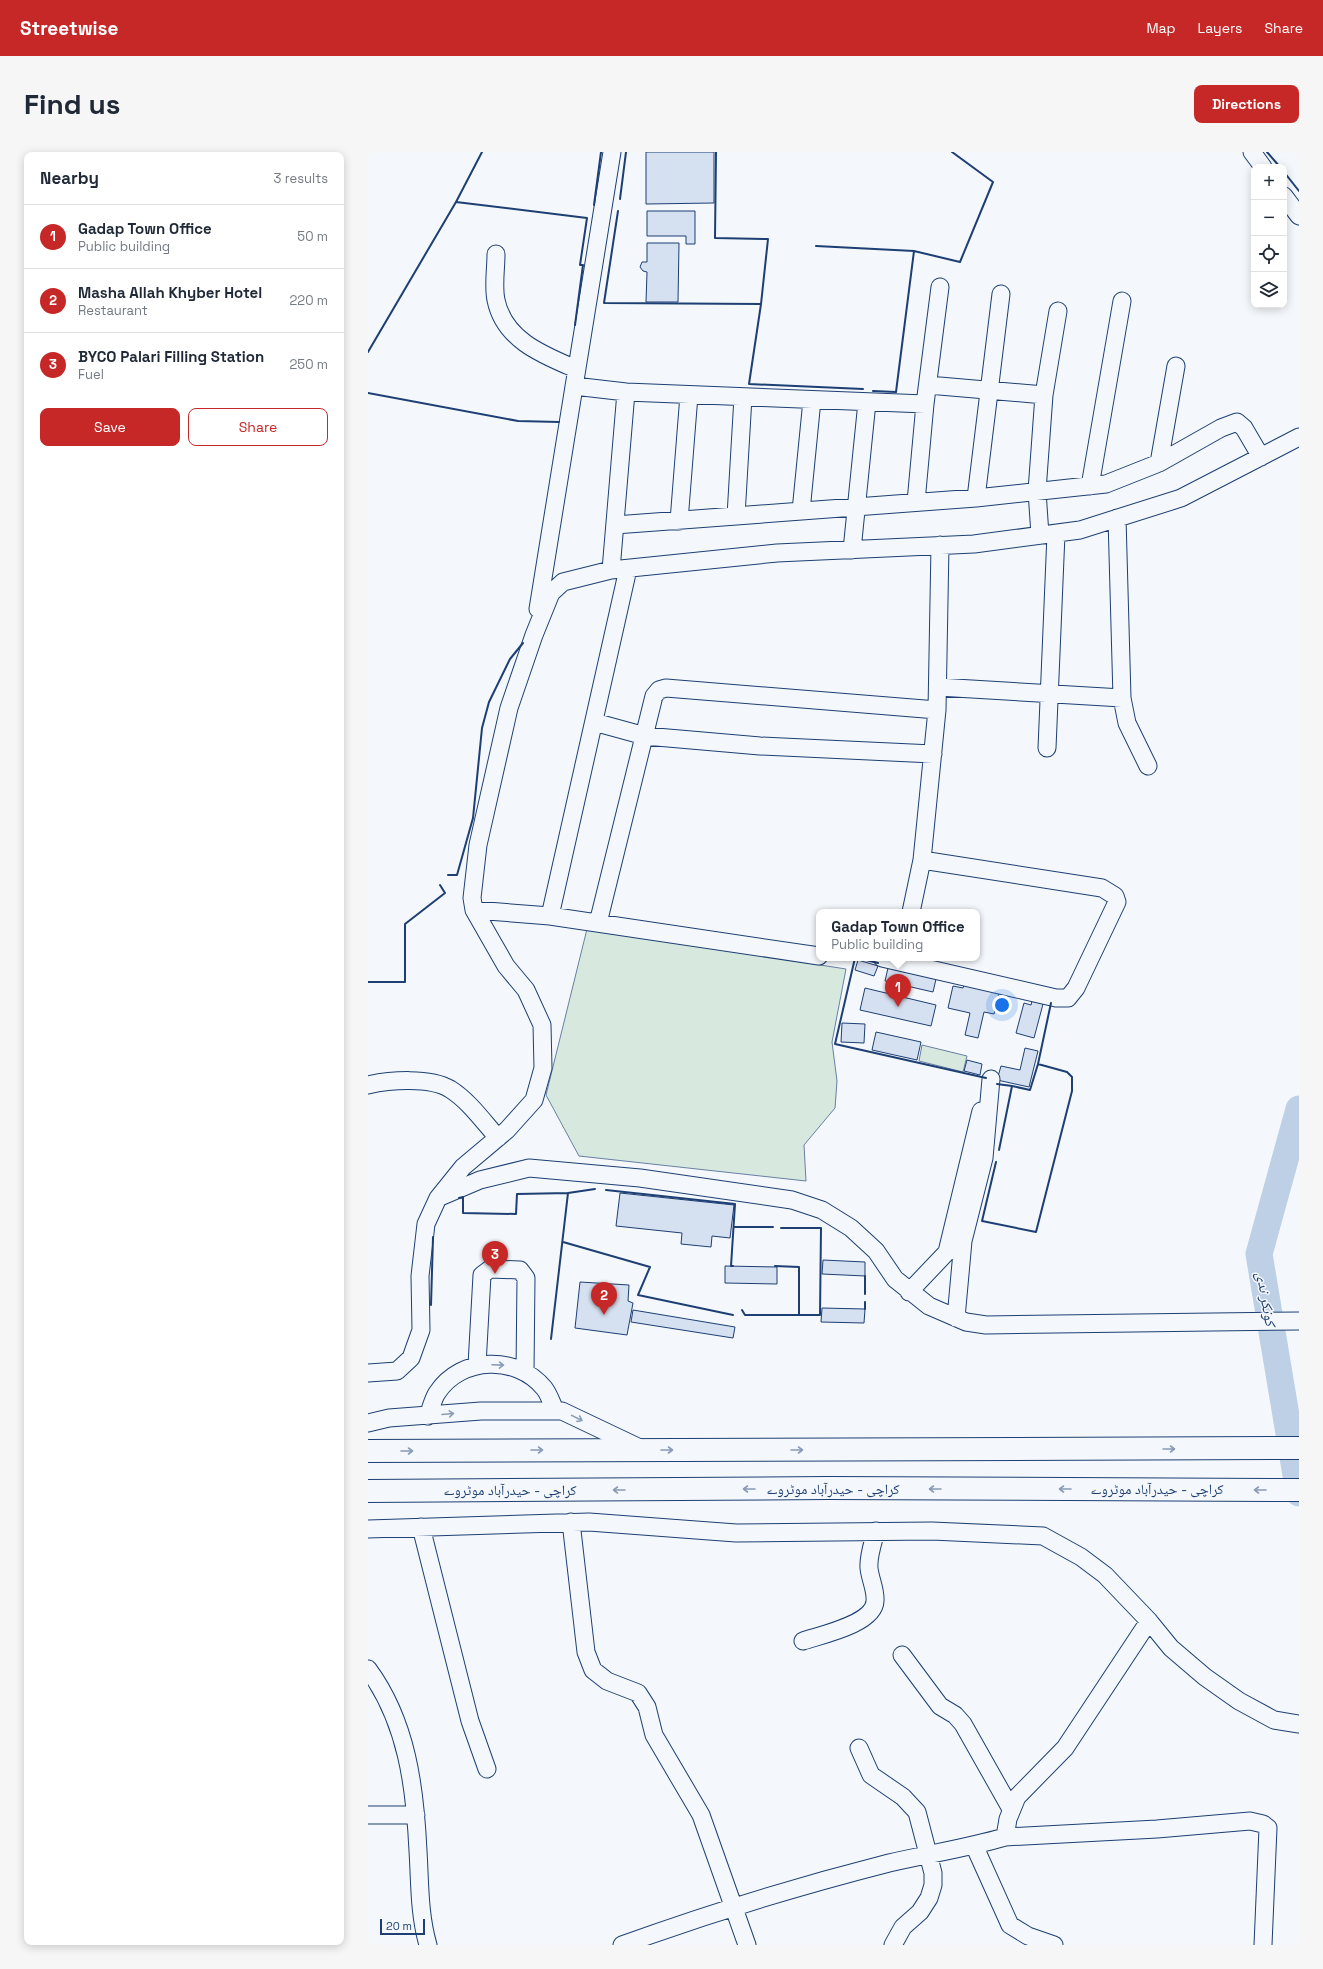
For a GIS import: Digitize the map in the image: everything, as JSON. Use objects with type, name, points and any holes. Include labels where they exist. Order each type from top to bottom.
[{"type":"highway","points":[[368,1451],[1299,1448]]},
{"type":"highway","name":"کراچی - حیدرآباد موٹروے","points":[[368,1491],[820,1488],[1299,1490]]},
{"type":"street","points":[[534,635],[612,152]]},
{"type":"street","points":[[1252,152],[1261,164]]},
{"type":"street","points":[[1287,200],[1299,216]]},
{"type":"street","points":[[496,254],[496,300],[504,322],[519,339],[538,353],[576,369]]},
{"type":"street","points":[[916,502],[925,404],[940,287]]},
{"type":"street","points":[[976,498],[1000,294]]},
{"type":"street","points":[[1090,486],[1122,301]]},
{"type":"street","points":[[1047,748],[1048,534],[1037,491],[1044,395],[1058,311]]},
{"type":"street","points":[[1159,463],[1176,366]]},
{"type":"street","points":[[928,385],[1044,395]]},
{"type":"street","points":[[574,386],[626,392],[925,404]]},
{"type":"street","points":[[611,570],[626,392]]},
{"type":"street","points":[[679,521],[689,395]]},
{"type":"street","points":[[736,516],[743,397]]},
{"type":"street","points":[[801,511],[812,400]]},
{"type":"street","points":[[852,550],[867,402]]},
{"type":"street","points":[[615,525],[976,498],[1106,484],[1159,463],[1221,428],[1237,422],[1244,428],[1261,457]]},
{"type":"street","points":[[368,1373],[397,1371],[411,1358],[421,1330],[420,1276],[426,1224],[438,1198],[463,1167],[507,1130],[534,1100],[542,1068],[542,1025],[526,990],[506,966],[474,910],[472,898],[478,845],[509,708],[534,635],[551,593],[563,582],[611,570],[778,553],[974,544],[1080,530],[1181,498],[1299,437]]},
{"type":"street","points":[[1117,518],[1122,698],[1127,723],[1148,766]]},
{"type":"street","points":[[912,909],[922,860],[938,710],[940,545]]},
{"type":"street","points":[[550,916],[628,569]]},
{"type":"street","points":[[938,687],[1122,698]]},
{"type":"street","points":[[598,923],[654,696],[659,690],[666,688],[938,710]]},
{"type":"street","points":[[594,722],[645,736],[760,746],[933,754]]},
{"type":"street","points":[[904,961],[1056,998],[1068,998],[1076,988],[1117,902],[1115,896],[1102,888],[922,860]]},
{"type":"street","points":[[474,910],[550,916],[816,956]]},
{"type":"street","points":[[910,1292],[947,1252],[975,1127],[991,1079],[991,1157],[963,1240],[956,1318]]},
{"type":"street","points":[[368,1085],[380,1082],[418,1080],[449,1088],[465,1101],[498,1138]]},
{"type":"street","points":[[438,1198],[480,1180],[529,1168],[640,1178],[792,1200],[822,1210],[851,1228],[876,1251],[895,1279],[929,1306],[966,1322],[986,1325],[1299,1320]]},
{"type":"street","points":[[477,1365],[482,1275],[490,1269],[520,1270],[526,1278],[525,1372]]},
{"type":"street","points":[[428,1416],[437,1393],[454,1375],[477,1365],[502,1364],[525,1372],[544,1388],[555,1410]]},
{"type":"street","points":[[368,1422],[389,1418],[481,1411],[555,1410],[562,1411],[644,1450]]},
{"type":"street","points":[[571,1522],[586,1652],[593,1670],[607,1681],[638,1693],[646,1707],[654,1734],[701,1814],[747,1945]]},
{"type":"street","points":[[368,1529],[589,1522],[736,1533],[932,1531],[1043,1536],[1081,1557],[1106,1575],[1149,1621],[1171,1648],[1205,1677],[1239,1700],[1274,1720],[1299,1724]]},
{"type":"street","points":[[421,1527],[470,1721],[487,1769]]},
{"type":"street","points":[[803,1641],[861,1621],[871,1613],[875,1603],[869,1568],[870,1556],[876,1531]]},
{"type":"street","points":[[1005,1837],[1011,1809],[1017,1797],[1065,1748],[1149,1621]]},
{"type":"street","points":[[902,1655],[940,1706],[964,1724],[1011,1809]]},
{"type":"street","points":[[368,1669],[391,1706],[411,1771],[416,1815],[422,1924],[428,1945]]},
{"type":"street","points":[[859,1748],[871,1775],[903,1797],[917,1812],[933,1874],[933,1885],[929,1898],[920,1912],[903,1927],[893,1945]]},
{"type":"street","points":[[368,1815],[416,1815]]},
{"type":"street","points":[[622,1945],[734,1906],[890,1863],[1005,1837],[1157,1829],[1250,1821],[1263,1824],[1268,1828],[1263,1945]]},
{"type":"street","points":[[974,1845],[1010,1925],[1028,1936],[1054,1945]]},
{"type":"shaded area","points":[[587,929],[846,969],[832,1042],[837,1081],[835,1108],[804,1145],[806,1181],[579,1156],[546,1095]]},
{"type":"shaded area","points":[[922,1045],[967,1056],[963,1072],[919,1061]]},
{"type":"building","points":[[646,152],[714,152],[714,203],[646,204]]},
{"type":"building","points":[[647,211],[695,211],[695,244],[686,244],[686,236],[647,236]]},
{"type":"building","points":[[647,243],[679,243],[678,302],[646,302],[647,272],[643,271],[640,267],[642,262],[647,262]]},
{"type":"building","points":[[858,961],[878,966],[874,976],[855,970]]},
{"type":"building","points":[[888,968],[936,979],[933,992],[885,981]]},
{"type":"building","points":[[964,985],[999,993],[994,1014],[984,1012],[978,1038],[965,1035],[970,1013],[948,1008],[953,986],[963,988]]},
{"type":"building","points":[[865,988],[936,1005],[931,1026],[860,1010]]},
{"type":"building","points":[[1032,1001],[1043,1004],[1034,1038],[1016,1033],[1024,1003],[1031,1005]]},
{"type":"building","points":[[842,1023],[865,1024],[864,1043],[841,1042]]},
{"type":"building","points":[[876,1032],[921,1042],[917,1060],[872,1050]]},
{"type":"building","points":[[1025,1048],[1038,1051],[1029,1087],[997,1080],[1001,1066],[1020,1070]]},
{"type":"building","points":[[967,1060],[982,1064],[980,1075],[964,1071]]},
{"type":"building","points":[[620,1193],[734,1205],[730,1238],[712,1236],[711,1247],[681,1244],[682,1233],[616,1226]]},
{"type":"building","points":[[823,1260],[865,1262],[865,1276],[822,1274]]},
{"type":"building","points":[[725,1266],[777,1267],[777,1284],[725,1283]]},
{"type":"building","points":[[580,1282],[629,1285],[628,1301],[633,1303],[627,1335],[575,1328]]},
{"type":"building","points":[[822,1308],[865,1309],[864,1323],[821,1322]]},
{"type":"building","points":[[633,1310],[735,1327],[733,1338],[631,1322]]},
{"type":"waterway","name":"کونکر ندی","points":[[1299,1109],[1259,1254],[1299,1493]]},
{"type":"wall","points":[[482,152],[456,202],[587,218],[580,265],[583,265],[575,325]]},
{"type":"wall","points":[[594,205],[601,152]]},
{"type":"wall","points":[[620,199],[626,152]]},
{"type":"wall","points":[[716,152],[715,238],[768,239],[761,304]]},
{"type":"wall","points":[[914,251],[960,262],[993,182],[952,152]]},
{"type":"wall","points":[[1267,152],[1277,164]]},
{"type":"wall","points":[[1287,176],[1299,191]]},
{"type":"wall","points":[[368,352],[456,202]]},
{"type":"wall","points":[[618,211],[604,303],[761,304],[749,384],[863,389]]},
{"type":"wall","points":[[816,246],[914,251],[896,392],[873,391]]},
{"type":"wall","points":[[368,393],[518,421],[559,422]]},
{"type":"wall","points":[[448,875],[457,875],[473,818],[482,728],[489,702],[510,659],[523,643]]},
{"type":"wall","points":[[368,982],[405,982],[405,924],[445,893],[440,885]]},
{"type":"wall","points":[[854,961],[835,1044],[986,1078]]},
{"type":"wall","points":[[870,961],[878,963]]},
{"type":"wall","points":[[1038,1064],[1051,1003]]},
{"type":"wall","points":[[996,1162],[982,1221],[1036,1232],[1072,1091],[1072,1077],[1067,1072],[1038,1064],[1030,1090],[1012,1086],[999,1150]]},
{"type":"wall","points":[[997,1084],[1012,1086]]},
{"type":"wall","points":[[568,1193],[595,1189]]},
{"type":"wall","points":[[606,1190],[735,1204],[731,1266],[733,1266]]},
{"type":"wall","points":[[459,1198],[463,1197],[463,1213],[516,1214],[517,1194],[568,1193],[551,1339]]},
{"type":"wall","points":[[734,1227],[773,1227]]},
{"type":"wall","points":[[742,1310],[745,1315],[820,1315],[821,1228],[781,1228]]},
{"type":"wall","points":[[431,1305],[433,1237]]},
{"type":"wall","points":[[563,1242],[650,1267],[638,1295],[733,1315]]},
{"type":"wall","points":[[775,1266],[799,1267],[799,1315]]},
{"type":"wall","points":[[865,1276],[865,1294]]},
{"type":"wall","points":[[865,1302],[865,1309]]},
{"type":"place","name":"Gadap Town Office","points":[[898,1007]]},
{"type":"place","name":"BYCO Palari Filling Station","points":[[495,1274]]},
{"type":"place","name":"Masha Allah Khyber Hotel","points":[[604,1315]]}]
